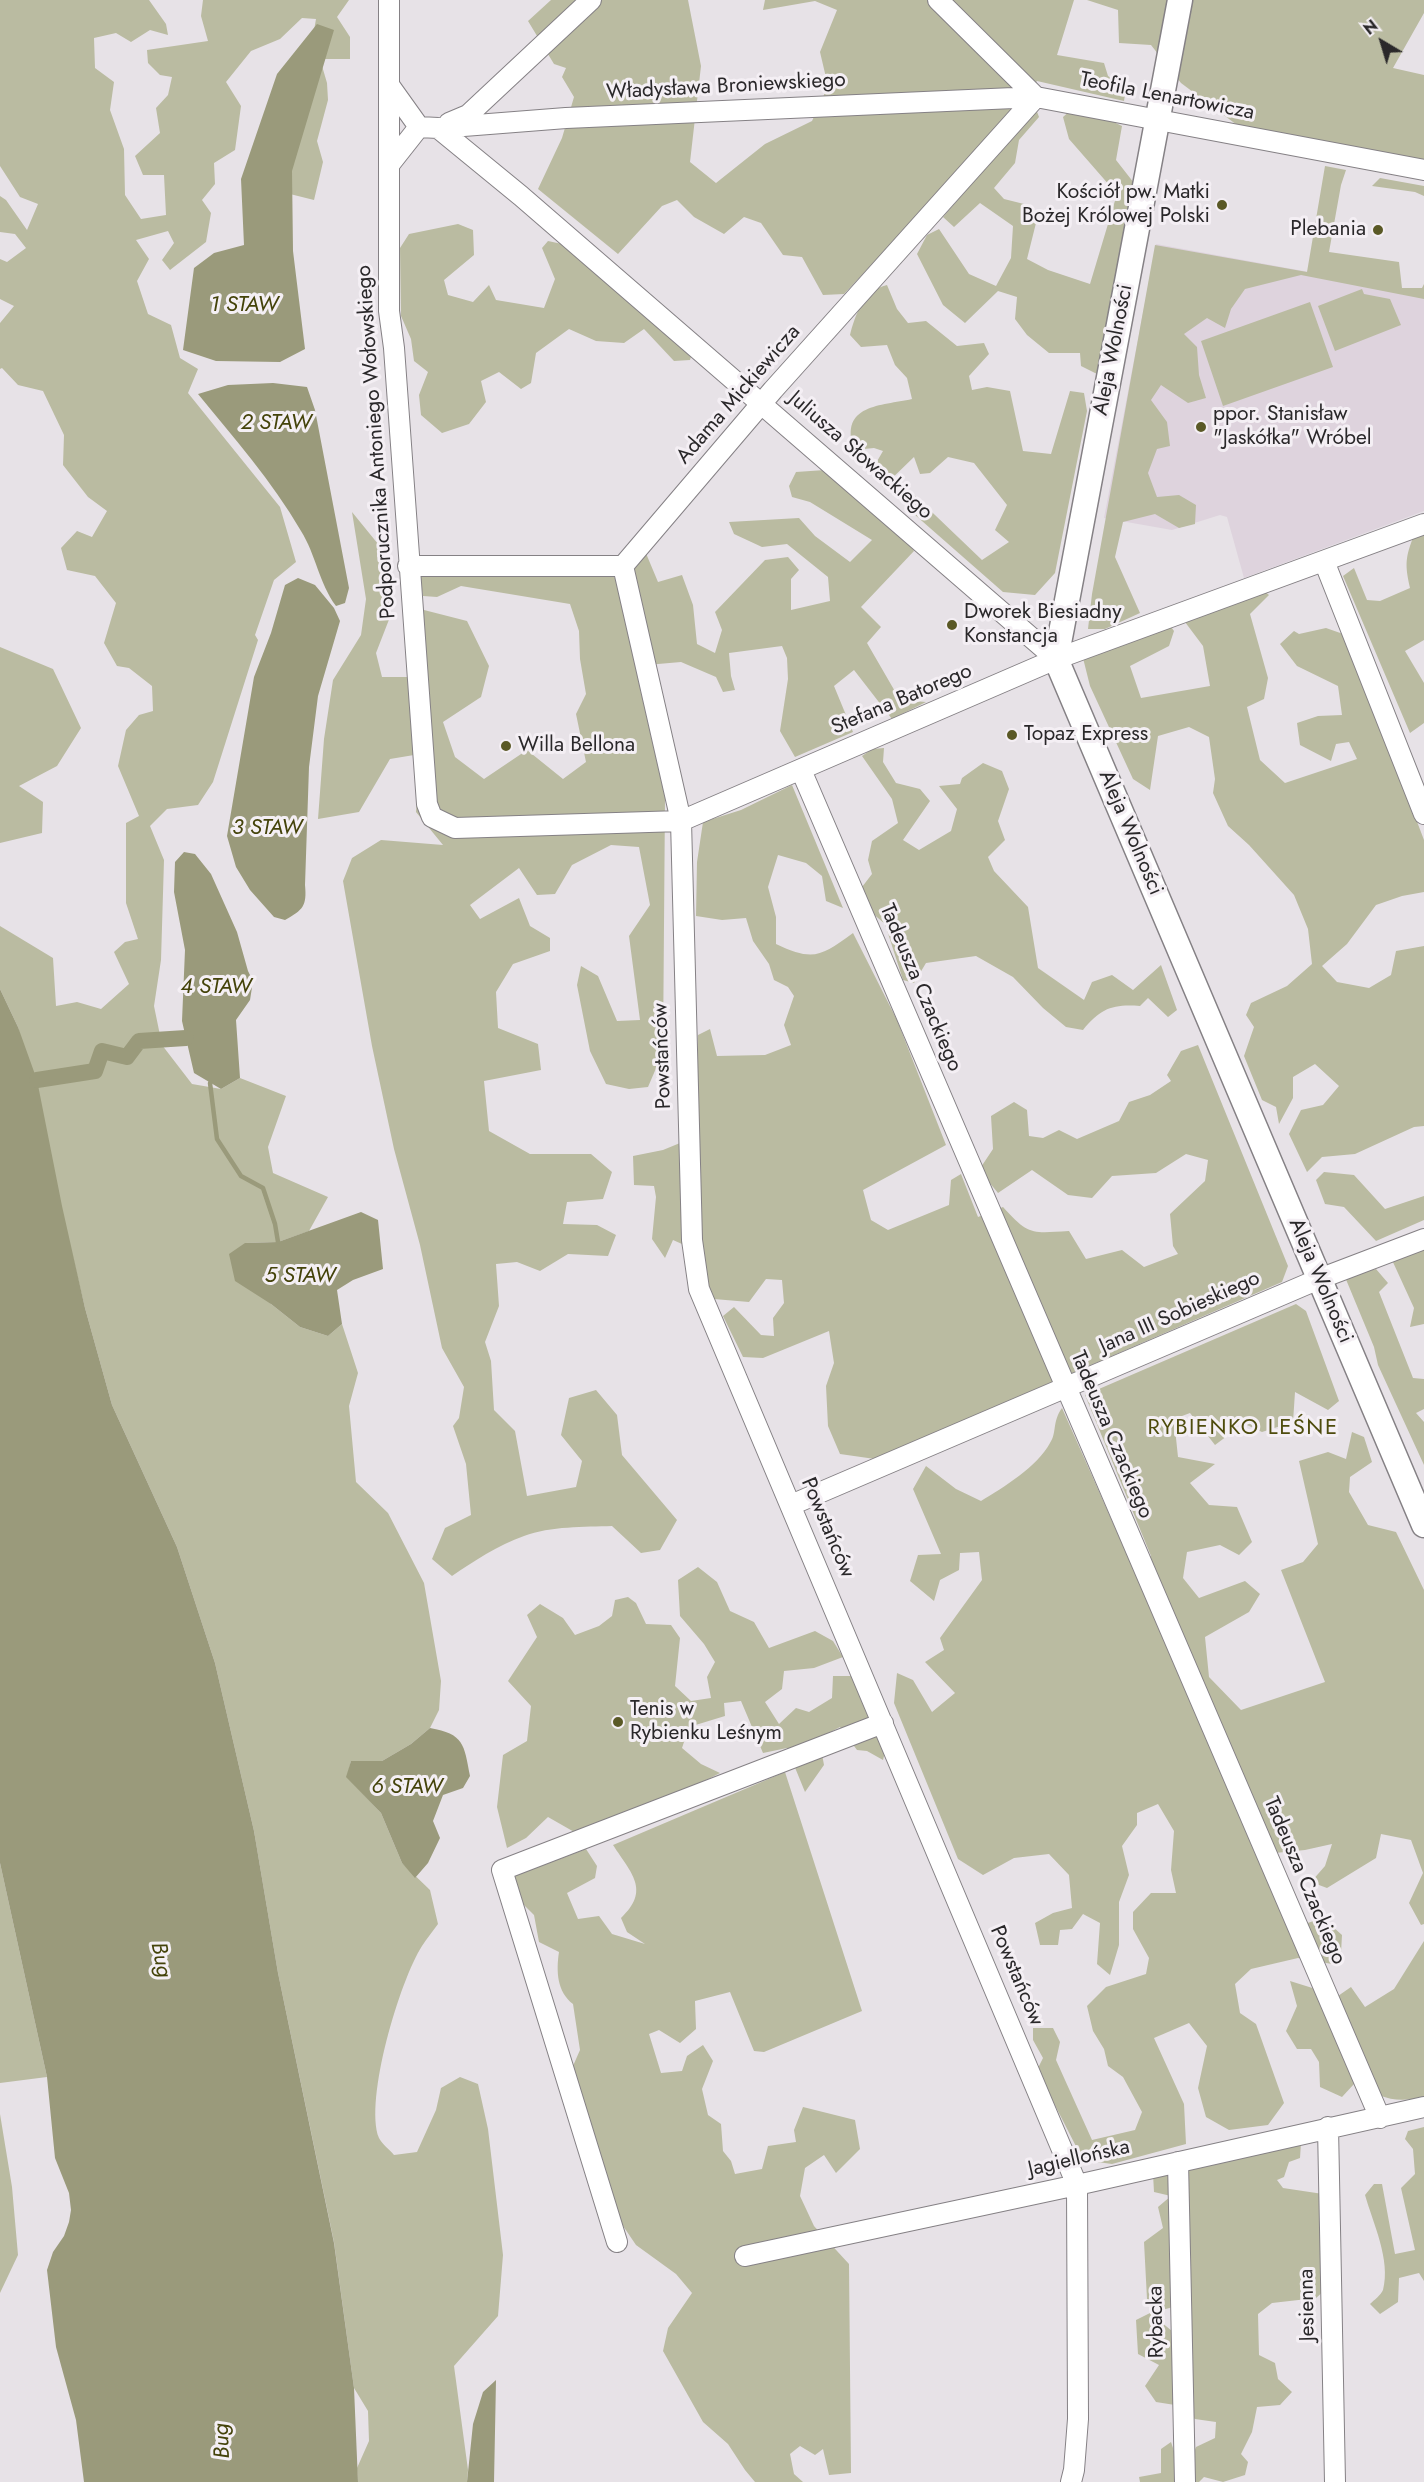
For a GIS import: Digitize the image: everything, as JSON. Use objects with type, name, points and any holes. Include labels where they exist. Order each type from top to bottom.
[{"type":"street","name":"Podporucznika Antoniego Wołowskiego","points":[[388,0],[389,311],[394,348],[426,804],[432,817],[455,828]]},
{"type":"street","points":[[389,165],[428,127],[468,115],[591,0]]},
{"type":"street","points":[[938,0],[1036,97]]},
{"type":"street","name":"Aleja Wolności","points":[[1180,0],[1056,659],[1424,1525]]},
{"type":"street","points":[[389,85],[428,127]]},
{"type":"street","name":"Władysława Broniewskiego","points":[[428,127],[566,118],[1036,97]]},
{"type":"street","name":"Teofila Lenartowicza","points":[[1036,97],[1424,170]]},
{"type":"street","name":"Adama Mickiewicza","points":[[623,566],[773,390],[1036,97]]},
{"type":"street","name":"Juliusza Słowackiego","points":[[428,127],[521,196],[1056,659]]},
{"type":"street","name":"Stefana Batorego","points":[[455,828],[681,821],[1056,659],[1424,524]]},
{"type":"street","points":[[1324,561],[1424,814]]},
{"type":"street","points":[[408,566],[623,566]]},
{"type":"street","name":"Powstańców","points":[[623,566],[681,821],[692,1240],[699,1289],[1077,2185],[1078,2419],[1071,2482]]},
{"type":"street","name":"Tadeusza Czackiego","points":[[801,770],[1380,2118]]},
{"type":"street","name":"Jana III Sobieskiego","points":[[791,1505],[1319,1279],[1424,1239]]},
{"type":"street","points":[[617,2242],[502,1870],[883,1723]]},
{"type":"street","name":"Jagiellońska","points":[[745,2256],[1077,2185],[1424,2107]]},
{"type":"street","name":"Jesienna","points":[[1328,2127],[1335,2482]]},
{"type":"street","name":"Rybacka","points":[[1178,2162],[1185,2482]]},
{"type":"shaded area","points":[[0,0],[149,0],[166,24],[168,35],[150,30],[131,42],[116,33],[94,38],[95,68],[114,82],[110,110],[124,149],[125,195],[141,219],[166,215],[164,175],[143,175],[135,156],[160,133],[156,108],[168,95],[172,77],[160,75],[148,63],[147,50],[208,41],[201,16],[203,0],[349,0],[337,17],[350,37],[350,59],[320,59],[327,83],[328,100],[317,141],[323,162],[314,200],[278,191],[306,76],[316,19],[302,18],[280,39],[251,51],[226,82],[241,106],[235,150],[214,163],[215,184],[202,200],[211,213],[206,242],[170,270],[162,260],[174,243],[168,231],[136,240],[149,259],[137,281],[148,314],[171,325],[180,358],[198,369],[188,393],[280,507],[296,562],[274,580],[255,635],[258,640],[213,782],[198,805],[167,809],[150,826],[164,860],[161,960],[154,1006],[162,1045],[192,1084],[221,1089],[240,1078],[286,1096],[268,1147],[273,1173],[328,1197],[309,1231],[278,1242],[245,1243],[271,1304],[300,1327],[328,1336],[342,1324],[358,1373],[349,1406],[356,1482],[388,1513],[424,1583],[441,1681],[439,1710],[430,1728],[411,1744],[382,1761],[351,1761],[347,1777],[381,1813],[402,1863],[430,1890],[438,1924],[413,1962],[387,2040],[376,2097],[379,2138],[394,2155],[417,2152],[436,2110],[441,2088],[460,2077],[478,2084],[488,2129],[503,2255],[498,2316],[454,2366],[468,2470],[467,2482],[358,2482],[357,2468],[369,2441],[368,2411],[354,2388],[334,2242],[278,1973],[254,1831],[215,1663],[177,1547],[112,1405],[85,1308],[18,1027],[0,989],[0,926],[53,958],[56,1006],[77,1002],[101,1009],[129,984],[114,952],[125,942],[138,939],[126,903],[126,823],[139,816],[118,766],[126,730],[139,715],[153,711],[152,686],[129,668],[117,666],[104,643],[116,603],[95,576],[67,570],[61,548],[77,531],[92,537],[107,511],[88,497],[63,465],[64,435],[43,391],[18,385],[2,368],[0,369],[0,323],[14,306],[0,299],[0,259],[7,262],[26,248],[15,234],[0,232],[0,196],[6,200],[27,230],[38,204],[20,197],[0,166]]},
{"type":"shaded area","points":[[551,0],[688,0],[701,66],[690,162],[716,183],[765,144],[812,121],[828,86],[820,52],[837,10],[815,1],[763,10],[765,0],[1074,0],[1057,55],[1104,63],[1108,76],[1126,89],[1124,101],[1037,81],[1006,122],[844,294],[823,295],[802,257],[783,255],[761,223],[744,217],[724,234],[694,217],[677,200],[662,206],[618,254],[538,189],[562,138],[574,97],[562,77],[566,68],[554,64],[528,21]]},
{"type":"shaded area","points":[[1087,0],[1424,0],[1424,13],[1393,68],[1424,75],[1424,163],[1241,128],[1181,83],[1151,45],[1119,43],[1118,10]]},
{"type":"shaded area","points":[[1036,109],[1039,117],[1019,140],[1015,163],[994,188],[1004,199],[1024,204],[1036,223],[1027,259],[1048,270],[1090,284],[1117,194],[1069,139],[1063,117],[1071,110],[1101,116],[1122,126],[1116,160],[1134,183],[1097,374],[1081,366],[1080,353],[1049,353],[1027,335],[1015,319],[1017,297],[998,291],[965,323],[943,305],[917,254],[927,235],[939,229],[969,274],[996,286],[1011,258],[1013,226],[980,203],[954,227],[943,217]]},
{"type":"shaded area","points":[[1325,166],[1346,170],[1341,185],[1329,252],[1399,262],[1402,288],[1422,288],[1424,284],[1424,299],[1301,275],[1245,289],[1231,309],[1225,328],[1207,318],[1184,334],[1197,347],[1199,375],[1206,398],[1188,403],[1161,385],[1151,400],[1167,422],[1170,446],[1157,449],[1148,473],[1157,497],[1179,495],[1196,505],[1195,524],[1179,528],[1155,514],[1123,522],[1115,557],[1140,613],[1105,629],[1088,629],[1092,594],[1155,245],[1307,272]]},
{"type":"shaded area","points":[[1380,178],[1424,186],[1424,196],[1415,192],[1372,186]]},
{"type":"shaded area","points":[[458,224],[473,230],[474,255],[444,280],[448,295],[473,302],[489,285],[496,300],[544,308],[555,279],[542,248],[548,241],[562,244],[693,350],[690,360],[674,361],[644,329],[624,343],[596,341],[569,329],[536,353],[531,383],[521,389],[499,372],[481,381],[486,402],[469,424],[442,433],[421,415],[419,395],[428,372],[414,361],[411,339],[401,316],[400,248],[409,234]]},
{"type":"shaded area","points":[[1156,244],[1424,293],[1424,511],[1244,578],[1227,517],[1220,515],[1172,530],[1104,518]]},
{"type":"shaded area","points":[[887,285],[897,309],[908,323],[926,321],[957,346],[984,343],[989,354],[969,376],[972,390],[987,387],[1010,391],[1023,451],[1051,454],[1070,391],[1084,393],[1087,411],[1055,573],[1035,595],[1003,592],[906,507],[912,493],[982,560],[1009,542],[995,530],[1007,505],[974,463],[948,457],[930,473],[920,474],[914,457],[883,487],[872,470],[883,451],[874,448],[854,450],[851,435],[852,424],[858,415],[876,406],[912,399],[907,378],[895,365],[887,345],[861,347],[850,335],[862,304],[872,292]]},
{"type":"shaded area","points":[[1362,289],[1364,294],[1390,299],[1401,325],[1335,351],[1318,306]]},
{"type":"shaded area","points":[[1310,302],[1333,367],[1223,406],[1201,341]]},
{"type":"shaded area","points":[[825,470],[904,535],[914,551],[861,607],[881,627],[867,643],[900,700],[926,702],[892,719],[854,670],[834,686],[853,732],[795,757],[780,731],[788,679],[787,658],[782,646],[729,653],[735,690],[723,692],[716,677],[681,662],[635,666],[665,798],[663,1052],[648,1087],[629,1089],[606,1084],[590,1051],[577,985],[581,966],[598,976],[617,1021],[640,1020],[629,936],[650,905],[639,847],[611,845],[572,865],[555,894],[537,895],[519,868],[470,905],[480,919],[519,898],[530,926],[550,938],[550,951],[513,964],[496,992],[498,1028],[538,1044],[541,1070],[484,1081],[489,1131],[530,1154],[591,1154],[612,1172],[603,1199],[567,1202],[563,1224],[597,1225],[616,1235],[608,1256],[568,1254],[540,1271],[517,1262],[496,1264],[499,1306],[485,1342],[491,1361],[494,1410],[515,1431],[527,1496],[576,1487],[582,1461],[561,1435],[569,1398],[596,1390],[617,1415],[622,1455],[677,1520],[660,1550],[641,1553],[612,1526],[556,1529],[534,1533],[505,1544],[452,1576],[432,1559],[445,1528],[471,1515],[466,1464],[453,1426],[459,1418],[464,1387],[442,1348],[420,1245],[394,1149],[372,1046],[343,881],[352,858],[381,840],[443,845],[416,812],[420,754],[390,759],[359,812],[318,819],[324,739],[333,680],[361,635],[366,599],[352,512],[387,555],[390,617],[376,653],[382,677],[415,677],[415,619],[424,610],[467,621],[489,666],[481,697],[443,722],[455,757],[484,779],[527,750],[563,779],[586,762],[576,714],[586,694],[580,659],[579,631],[570,604],[461,586],[437,597],[423,596],[419,573],[610,573],[621,584],[645,551],[658,582],[682,575],[693,605],[697,644],[715,653],[722,630],[715,612],[765,560],[788,557],[799,570],[791,579],[791,610],[830,601],[828,577],[787,544],[762,547],[734,534],[729,522],[799,518],[815,536],[850,562],[872,540],[810,502],[792,497],[789,486],[796,472]]},
{"type":"shaded area","points":[[1424,533],[1424,640],[1405,651],[1424,683],[1424,723],[1410,733],[1343,576],[1354,568],[1367,600],[1380,601],[1410,588],[1407,556],[1414,535]]},
{"type":"shaded area","points":[[1262,589],[1269,595],[1250,614],[1268,678],[1264,699],[1247,707],[1260,760],[1285,783],[1357,759],[1349,742],[1336,744],[1331,761],[1300,745],[1297,723],[1318,716],[1342,715],[1338,686],[1297,666],[1280,644],[1294,631],[1299,634],[1326,628],[1346,635],[1424,840],[1424,892],[1402,896],[1376,905],[1347,944],[1322,966],[1337,982],[1369,988],[1391,975],[1396,951],[1424,946],[1424,1126],[1414,1127],[1355,1154],[1322,1157],[1307,1172],[1289,1134],[1301,1110],[1323,1105],[1339,1086],[1315,1064],[1293,1077],[1293,1098],[1279,1124],[1276,1107],[1262,1100],[1244,1056],[1254,1027],[1246,1015],[1251,1003],[1287,986],[1312,964],[1308,929],[1294,895],[1249,845],[1228,826],[1213,793],[1215,779],[1209,737],[1189,727],[1158,736],[1150,790],[1133,779],[1090,686],[1083,658],[1169,624],[1174,631],[1169,646],[1130,666],[1141,698],[1210,686],[1203,646],[1185,622]]},
{"type":"shaded area","points":[[0,647],[53,669],[81,728],[57,766],[19,786],[43,802],[42,833],[0,843]]},
{"type":"shaded area","points":[[884,748],[883,762],[896,783],[920,789],[930,801],[903,840],[919,850],[951,831],[957,809],[939,786],[960,784],[962,778],[983,763],[1002,771],[1009,789],[998,821],[1005,840],[988,857],[994,871],[1028,907],[1038,968],[1084,1000],[1092,982],[1112,975],[1133,990],[1161,965],[1177,1010],[1168,1017],[1148,998],[1140,1006],[1108,1009],[1083,1030],[1066,1027],[1043,1008],[1013,977],[976,956],[926,963],[914,983],[903,980],[885,924],[871,912],[862,887],[872,874],[868,860],[872,841],[898,823],[892,799],[862,756],[872,749]]},
{"type":"shaded area","points":[[792,785],[843,908],[826,901],[822,876],[806,863],[778,855],[768,887],[776,917],[776,944],[800,953],[817,954],[833,947],[853,933],[897,1020],[946,1145],[863,1190],[871,1220],[888,1230],[949,1205],[951,1180],[961,1174],[978,1217],[1003,1207],[1019,1223],[1032,1231],[1069,1231],[1086,1259],[1122,1250],[1144,1267],[1178,1254],[1173,1246],[1170,1214],[1205,1181],[1208,1160],[1186,1154],[1156,1173],[1112,1176],[1092,1198],[1068,1195],[1032,1170],[998,1193],[979,1170],[993,1149],[991,1116],[1014,1102],[1027,1110],[1029,1136],[1043,1138],[1059,1130],[1077,1139],[1119,1121],[1129,1102],[1150,1095],[1171,1081],[1167,1075],[1181,1051],[1198,1045],[1288,1266],[1282,1282],[875,1459],[840,1454],[828,1426],[826,1386],[834,1363],[829,1331],[763,1358],[743,1357],[723,1316],[734,1307],[761,1335],[774,1336],[773,1318],[784,1303],[782,1280],[766,1279],[749,1302],[714,1299],[689,1272],[682,1244],[673,1240],[665,1258],[652,1239],[656,1197],[654,1186],[634,1185],[633,1156],[663,1150],[697,1136],[698,1035],[710,1029],[717,1056],[765,1055],[791,1045],[784,1025],[794,996],[788,987],[774,980],[769,964],[753,941],[746,918],[722,920],[696,916],[697,862],[703,822],[741,810]]},
{"type":"shaded area","points":[[1324,1172],[1354,1175],[1385,1209],[1424,1196],[1424,1220],[1376,1241],[1344,1207],[1325,1204],[1316,1180]]},
{"type":"shaded area","points":[[1424,1246],[1424,1324],[1410,1327],[1414,1308],[1392,1260]]},
{"type":"shaded area","points":[[1376,1269],[1388,1283],[1379,1292],[1413,1378],[1424,1379],[1424,1409],[1416,1413],[1424,1422],[1424,1465],[1378,1365],[1374,1347],[1345,1277]]},
{"type":"shaded area","points":[[1296,1304],[1306,1311],[1339,1401],[1328,1410],[1295,1392],[1293,1422],[1262,1432],[1234,1419],[1231,1433],[1215,1445],[1190,1413],[1174,1419],[1178,1457],[1215,1464],[1190,1483],[1209,1505],[1237,1507],[1252,1542],[1239,1555],[1220,1545],[1187,1552],[1183,1578],[1199,1598],[1245,1581],[1260,1594],[1249,1612],[1205,1637],[1209,1677],[1241,1710],[1325,1682],[1281,1570],[1303,1562],[1318,1544],[1299,1461],[1328,1452],[1346,1459],[1352,1432],[1364,1437],[1372,1462],[1350,1477],[1349,1492],[1368,1525],[1396,1532],[1424,1590],[1424,1924],[1421,1925],[1409,1903],[1423,1873],[1411,1840],[1381,1834],[1376,1858],[1327,1888],[1311,1882],[1325,1866],[1332,1844],[1275,1853],[1289,1929],[1323,1918],[1342,1935],[1341,1953],[1332,1964],[1298,1958],[1251,1969],[1235,1984],[1240,2013],[1256,2024],[1284,2103],[1268,2125],[1229,2130],[1206,2117],[1198,2088],[1207,2046],[1189,2023],[1154,2038],[1184,2104],[1186,2144],[1112,2164],[1083,2160],[1037,2070],[1043,2058],[1033,2040],[1033,2028],[1053,2028],[1060,2042],[1056,2060],[1092,2140],[1135,2130],[1142,2112],[1123,2077],[1108,2066],[1104,2049],[1093,2031],[1087,2006],[1106,1987],[1146,1974],[1149,1958],[1133,1929],[1133,1912],[1151,1893],[1176,1893],[1171,1870],[1174,1831],[1158,1804],[1137,1813],[1137,1825],[1122,1846],[1129,1875],[1119,1902],[1119,1945],[1110,1975],[1097,1964],[1100,1923],[1083,1914],[1072,1929],[1060,1930],[1058,1945],[1040,1945],[1035,1923],[1053,1913],[1072,1908],[1069,1875],[1049,1854],[1014,1858],[983,1875],[958,1859],[894,1703],[897,1673],[913,1680],[932,1712],[955,1693],[925,1662],[944,1650],[940,1638],[982,1580],[979,1552],[960,1553],[959,1570],[940,1580],[934,1601],[910,1581],[918,1555],[941,1554],[913,1489],[926,1466],[956,1489],[981,1501],[1019,1476],[1044,1452],[1052,1439],[1062,1408],[1132,1566],[1151,1556],[1085,1395]]},
{"type":"shaded area","points":[[698,1567],[717,1582],[730,1611],[754,1622],[769,1648],[815,1631],[833,1641],[843,1657],[814,1668],[784,1671],[782,1689],[765,1702],[779,1724],[796,1708],[809,1712],[832,1698],[833,1676],[853,1676],[886,1748],[883,1760],[867,1751],[857,1750],[840,1727],[819,1738],[824,1765],[805,1792],[787,1748],[763,1753],[741,1701],[724,1703],[725,1716],[689,1727],[682,1748],[701,1764],[720,1773],[637,1811],[576,1833],[548,1817],[526,1838],[507,1848],[497,1807],[503,1755],[527,1741],[531,1706],[508,1681],[537,1637],[527,1615],[540,1604],[563,1618],[575,1635],[599,1626],[612,1616],[615,1600],[628,1597],[636,1603],[646,1624],[671,1625],[680,1638],[675,1686],[691,1701],[711,1698],[707,1677],[715,1662],[704,1644],[680,1616],[678,1580]]},
{"type":"shaded area","points":[[785,1772],[862,2011],[764,2052],[754,2051],[730,1992],[695,2001],[696,2029],[680,2043],[659,2030],[649,2034],[661,2073],[682,2071],[687,2056],[703,2045],[713,2061],[702,2089],[708,2115],[721,2124],[723,2151],[731,2161],[735,2174],[762,2169],[768,2146],[796,2142],[794,2130],[803,2107],[855,2120],[860,2149],[836,2173],[824,2155],[805,2168],[800,2196],[814,2226],[849,2264],[851,2473],[829,2475],[823,2449],[815,2455],[800,2446],[790,2454],[794,2474],[803,2482],[755,2482],[728,2444],[703,2422],[663,2351],[668,2328],[692,2293],[676,2274],[636,2245],[598,2189],[569,2075],[580,2050],[573,2004],[564,1993],[559,1981],[559,1952],[539,1942],[534,1915],[521,1902],[511,1877],[586,1849],[597,1866],[595,1878],[567,1893],[578,1919],[599,1916],[612,1934],[645,1944],[627,1932],[621,1918],[635,1899],[636,1890],[631,1873],[613,1845]]},
{"type":"shaded area","points":[[0,1863],[47,2077],[0,2083]]},
{"type":"shaded area","points":[[1424,1941],[1424,2097],[1404,2100],[1388,2098],[1354,2084],[1342,2097],[1320,2087],[1319,2062],[1311,2049],[1297,2049],[1286,2031],[1297,2006],[1290,1981],[1338,1996],[1351,1987],[1365,2007],[1394,1989]]},
{"type":"shaded area","points":[[0,2114],[12,2187],[18,2255],[0,2293]]},
{"type":"shaded area","points":[[1424,2127],[1424,2281],[1419,2273],[1399,2278],[1398,2302],[1380,2314],[1370,2304],[1383,2290],[1385,2266],[1365,2195],[1374,2184],[1382,2184],[1395,2254],[1415,2250],[1401,2188],[1415,2174],[1413,2149],[1405,2139],[1408,2131]]},
{"type":"shaded area","points":[[1301,2143],[1300,2158],[1289,2162],[1284,2177],[1277,2180],[1283,2188],[1323,2194],[1324,2291],[1316,2298],[1272,2303],[1258,2314],[1259,2355],[1275,2363],[1278,2379],[1292,2392],[1280,2405],[1257,2407],[1252,2432],[1241,2454],[1248,2462],[1245,2475],[1223,2482],[1204,2477],[1199,2482],[1140,2482],[1139,2477],[1161,2473],[1161,2449],[1171,2442],[1175,2454],[1192,2457],[1196,2447],[1215,2438],[1216,2422],[1195,2419],[1175,2405],[1156,2402],[1145,2386],[1159,2365],[1138,2354],[1136,2320],[1150,2313],[1172,2331],[1184,2304],[1162,2310],[1147,2299],[1144,2242],[1163,2228],[1158,2207],[1171,2196],[1154,2192],[1153,2174]]},
{"type":"water","name":"1 STAW","points":[[317,24],[334,30],[292,171],[293,251],[305,349],[280,362],[216,361],[183,350],[194,268],[214,253],[244,245],[241,179],[277,74]]},
{"type":"water","name":"2 STAW","points":[[273,383],[307,387],[315,410],[349,588],[345,603],[336,606],[325,588],[306,540],[290,513],[252,460],[198,394],[228,385]]},
{"type":"water","name":"3 STAW","points":[[298,578],[315,585],[334,608],[340,621],[318,696],[309,767],[305,898],[300,910],[285,920],[274,917],[250,890],[236,867],[227,836],[254,677],[271,633],[285,585]]},
{"type":"water","name":"4 STAW","points":[[184,852],[195,854],[211,874],[237,932],[253,981],[250,1000],[236,1020],[240,1078],[221,1089],[194,1073],[182,1021],[185,950],[174,892],[175,862]]},
{"type":"water","name":"Bug","points":[[0,989],[18,1027],[37,1080],[85,1308],[112,1405],[177,1547],[215,1663],[254,1831],[278,1973],[334,2243],[354,2388],[358,2482],[84,2482],[76,2420],[56,2347],[47,2270],[53,2252],[64,2236],[69,2222],[71,2210],[69,2193],[55,2158],[47,2077],[0,1863]]},
{"type":"water","name":"5 STAW","points":[[361,1212],[378,1220],[383,1269],[353,1280],[337,1290],[342,1324],[328,1336],[300,1327],[271,1304],[235,1281],[229,1254],[245,1243],[278,1242]]},
{"type":"water","name":"6 STAW","points":[[430,1728],[450,1734],[461,1742],[470,1776],[463,1788],[443,1795],[433,1821],[440,1838],[428,1863],[415,1878],[402,1863],[381,1813],[346,1777],[351,1761],[382,1761],[411,1744]]},
{"type":"water","points":[[496,2380],[494,2482],[467,2482],[473,2424],[483,2392]]},
{"type":"waterway","points":[[37,1080],[95,1071],[102,1051],[127,1057],[139,1041],[186,1038]]},
{"type":"waterway","points":[[210,1083],[217,1139],[241,1176],[263,1188],[275,1224],[278,1242]]},
{"type":"place","name":"Kościół pw. Matki Bożej Królowej Polski","points":[[1222,205]]},
{"type":"place","name":"Plebania","points":[[1378,230]]},
{"type":"place","name":"ppor. Stanisław \"Jaskółka\" Wróbel","points":[[1201,427]]},
{"type":"place","name":"Dworek Biesiadny Konstancja","points":[[952,625]]},
{"type":"place","name":"Topaz Express","points":[[1012,735]]},
{"type":"place","name":"Willa Bellona","points":[[506,746]]},
{"type":"place","name":"Tenis w Rybienku Leśnym","points":[[618,1722]]},
{"type":"district","name":"RYBIENKO LEŚNE","points":[[1243,1429]]}]
